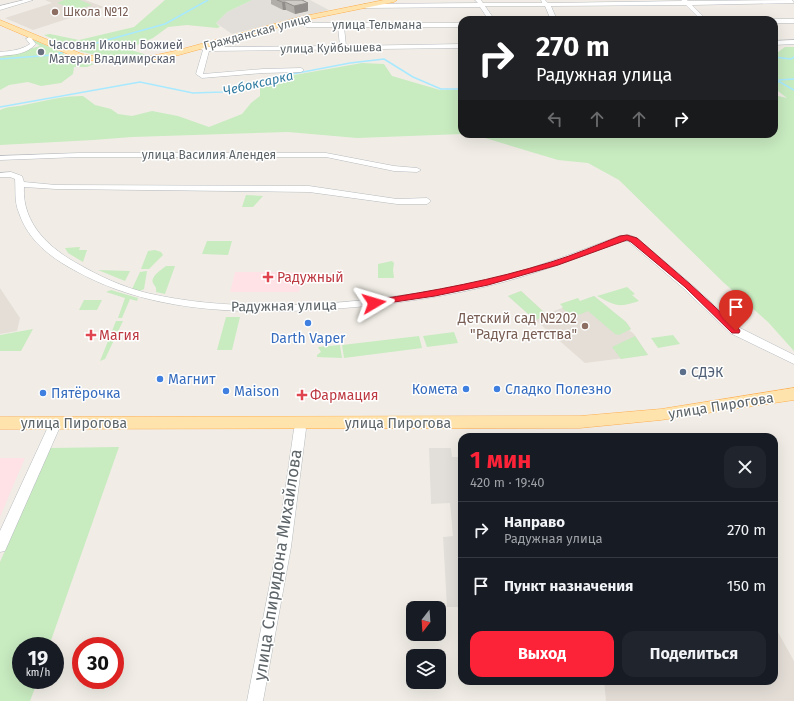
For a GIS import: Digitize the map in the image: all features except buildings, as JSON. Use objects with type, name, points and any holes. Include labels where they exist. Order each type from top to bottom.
[{"type":"main road","name":"Гражданская улица","points":[[0,22],[72,54],[98,60],[132,61],[203,48],[293,21],[394,0]]},
{"type":"main road","name":"улица Пирогова","points":[[627,423],[794,394]]},
{"type":"main road","name":"улица Пирогова","points":[[0,423],[55,426],[581,425],[627,423],[736,412],[794,401]]},
{"type":"main road","name":"улица Пирогова","points":[[0,429],[55,426]]},
{"type":"street","points":[[0,8],[30,0]]},
{"type":"street","points":[[479,2],[489,16]]},
{"type":"street","points":[[364,6],[479,2],[792,2]]},
{"type":"street","points":[[544,2],[549,7],[552,16]]},
{"type":"street","points":[[685,2],[700,16]]},
{"type":"street","name":"улица Тельмана","points":[[293,21],[307,26],[458,25]]},
{"type":"street","points":[[778,21],[794,21]]},
{"type":"street","points":[[341,26],[343,48]]},
{"type":"street","points":[[0,54],[20,51],[30,47],[32,44],[29,39],[34,36]]},
{"type":"street","points":[[778,43],[794,42]]},
{"type":"street","name":"улица Куйбышева","points":[[203,48],[458,46]]},
{"type":"street","points":[[203,48],[200,74],[202,76],[263,71],[301,70]]},
{"type":"street","name":"улица Василия Алендея","points":[[0,158],[74,155],[326,155],[348,158],[397,169],[417,170]]},
{"type":"street","points":[[0,174],[11,174],[16,176],[20,181],[19,184],[56,187],[309,189],[340,192],[386,201],[427,201]]},
{"type":"street","name":"Радужная улица","points":[[19,184],[20,202],[25,218],[40,242],[61,258],[93,278],[126,291],[165,301],[207,306],[256,308],[323,307],[410,298],[485,283],[556,264],[622,238],[629,238],[634,240],[688,286],[734,330],[794,360]]},
{"type":"street","points":[[0,546],[55,426]]},
{"type":"street","name":"улица Спиридона Михайлова","points":[[255,701],[284,547],[300,426]]},
{"type":"shaded area","name":"Школа №12","points":[[45,0],[85,0],[104,7],[33,30],[5,18],[52,3]]},
{"type":"shaded area","points":[[252,0],[310,0],[329,10],[232,34],[216,23],[227,12]]},
{"type":"shaded area","name":"Радужный","points":[[235,272],[303,272],[299,292],[230,292]]},
{"type":"shaded area","points":[[0,288],[20,318],[17,331],[0,334]]},
{"type":"shaded area","name":"Детский сад №202 \"Радуга детства\"","points":[[521,291],[546,314],[594,296],[626,322],[631,329],[629,330],[634,334],[648,355],[585,363],[508,296]]},
{"type":"shaded area","points":[[429,448],[451,448],[452,457],[458,457],[458,607],[447,607],[443,537],[453,536],[450,503],[431,504]]},
{"type":"shaded area","points":[[0,458],[25,458],[0,517]]},
{"type":"shaded area","points":[[778,632],[794,661],[794,701],[606,701],[604,685],[778,685]]},
{"type":"green space","points":[[64,0],[80,0],[92,5],[76,10],[57,3]]},
{"type":"green space","points":[[165,0],[252,0],[227,12],[216,23],[220,27],[187,25],[168,27],[153,38],[128,49],[147,55],[146,56],[121,54],[114,57],[103,57],[79,51],[44,35],[50,34],[79,40],[134,27]]},
{"type":"green space","points":[[34,40],[78,60],[94,64],[87,67],[74,67],[73,74],[61,83],[41,86],[28,82],[9,85],[0,90],[0,57],[40,46],[32,41]]},
{"type":"green space","points":[[785,47],[794,47],[794,351],[768,322],[723,282],[619,180],[588,163],[558,160],[485,138],[778,138],[778,96],[787,98],[778,91],[778,52]]},
{"type":"green space","points":[[362,63],[384,64],[392,76],[440,90],[458,90],[458,134],[357,138],[288,132],[132,137],[0,145],[0,110],[6,108],[60,98],[83,96],[95,105],[111,109],[118,114],[132,116],[152,111],[178,116],[209,127],[242,114],[251,103],[260,96],[260,87],[283,77]]},
{"type":"green space","points":[[246,195],[263,196],[253,207],[242,207]]},
{"type":"green space","points":[[207,241],[232,241],[228,255],[202,254]]},
{"type":"green space","points":[[80,247],[79,250],[87,250],[83,262],[68,253],[65,248]]},
{"type":"green space","points":[[155,250],[161,252],[163,255],[149,269],[141,269],[148,251]]},
{"type":"green space","points":[[392,261],[394,263],[394,278],[378,278],[378,264]]},
{"type":"green space","points":[[166,266],[175,266],[165,294],[156,292],[153,278]]},
{"type":"green space","points":[[98,270],[130,271],[125,281]]},
{"type":"green space","points":[[147,271],[144,289],[140,291],[132,289],[140,272]]},
{"type":"green space","points":[[627,287],[635,294],[632,295],[639,301],[626,305],[617,305],[597,296]]},
{"type":"green space","points":[[111,290],[138,298],[137,301],[130,299],[122,318],[118,318],[125,298],[106,292]]},
{"type":"green space","points":[[521,291],[548,315],[535,320],[508,296]]},
{"type":"green space","points":[[594,296],[626,322],[631,329],[619,335],[615,334],[588,311],[574,316],[562,308],[563,307],[560,304],[578,298],[580,301]]},
{"type":"green space","points":[[84,300],[102,300],[97,310],[79,310]]},
{"type":"green space","points":[[226,317],[240,317],[232,350],[217,350]]},
{"type":"green space","points":[[116,321],[123,321],[105,359],[100,361]]},
{"type":"green space","points":[[33,329],[21,351],[0,351],[0,335]]},
{"type":"green space","points":[[454,332],[458,343],[427,347],[423,336]]},
{"type":"green space","points":[[673,335],[680,344],[658,348],[651,338]]},
{"type":"green space","points":[[419,336],[422,348],[344,358],[342,345]]},
{"type":"green space","points":[[635,336],[648,355],[621,359],[612,347]]},
{"type":"green space","points":[[340,345],[342,358],[317,357],[317,355],[321,352],[318,347]]},
{"type":"green space","points":[[119,447],[52,637],[12,637],[12,689],[35,689],[30,701],[0,701],[0,562],[50,448]]},
{"type":"waterway","points":[[0,59],[53,55],[165,24],[208,0]]},
{"type":"waterway","name":"Чебоксарка","points":[[778,57],[791,59],[794,57]]},
{"type":"waterway","name":"Чебоксарка","points":[[0,107],[140,82],[193,93],[222,92],[282,76],[350,63],[384,59],[413,77],[441,89],[458,89]]},
{"type":"waterway","points":[[779,80],[794,79]]},
{"type":"waterway","points":[[778,82],[794,90]]},
{"type":"place","name":"Школа №12","points":[[55,12]]},
{"type":"place","name":"Часовня Иконы Божией Матери Владимирская","points":[[41,52]]},
{"type":"place","name":"Радужный","points":[[268,277]]},
{"type":"place","name":"Darth Vaper","points":[[308,323]]},
{"type":"place","name":"Детский сад №202 \"Радуга детства\"","points":[[585,326]]},
{"type":"place","name":"Магия","points":[[91,335]]},
{"type":"place","name":"СДЭК","points":[[683,372]]},
{"type":"place","name":"Магнит","points":[[160,379]]},
{"type":"place","name":"Комета","points":[[466,389]]},
{"type":"place","name":"Сладко Полезно","points":[[497,389]]},
{"type":"place","name":"Maison","points":[[226,391]]},
{"type":"place","name":"Пятёрочка","points":[[43,393]]},
{"type":"place","name":"Фармация","points":[[302,395]]},
{"type":"route","points":[[374,303],[435,294],[485,283],[556,264],[625,237],[632,238],[688,286],[736,331]]}]
